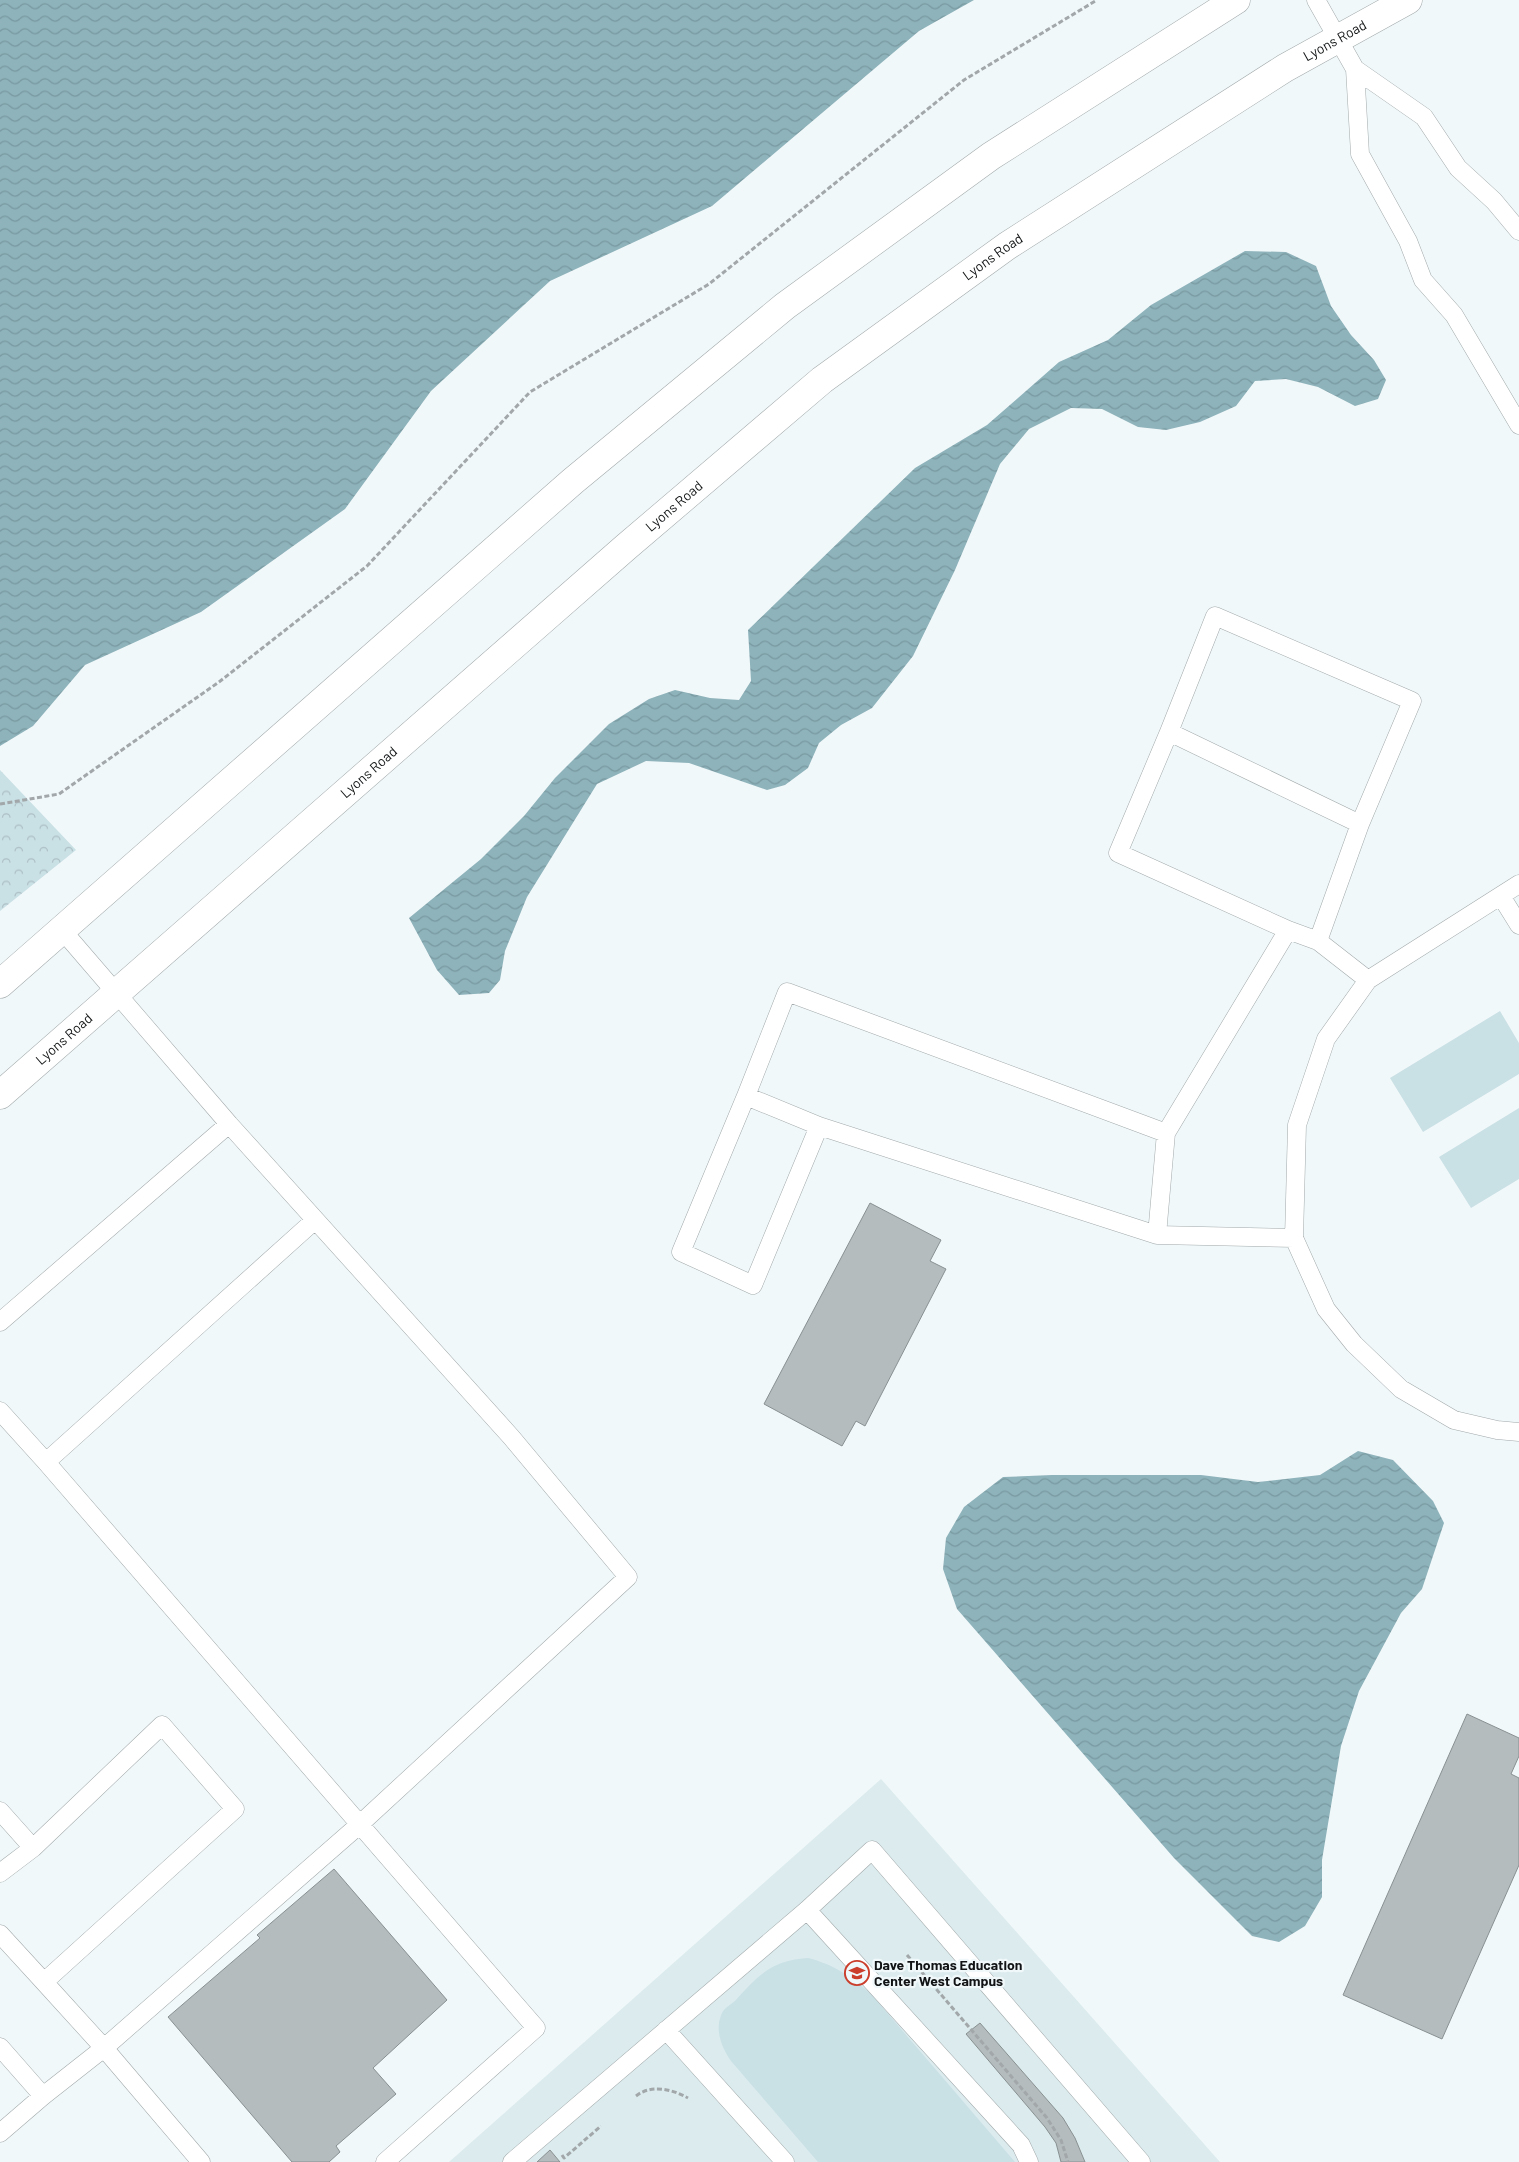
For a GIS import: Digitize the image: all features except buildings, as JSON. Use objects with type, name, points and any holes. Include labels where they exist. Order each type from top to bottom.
[{"type":"main road","points":[[0,984],[573,481],[785,306],[991,156],[1236,0]]},
{"type":"main road","name":"Lyons Road","points":[[0,1095],[626,547],[822,380],[1007,246],[1285,68],[1408,0]]},
{"type":"lane","points":[[1316,0],[1356,69],[1424,118],[1458,168],[1494,201],[1519,231]]},
{"type":"lane","points":[[1356,69],[1360,154],[1408,241],[1423,280],[1454,315],[1519,425]]},
{"type":"lane","points":[[1318,941],[1360,824],[1412,701],[1215,616],[1118,853],[1288,930],[1318,941],[1368,980]]},
{"type":"lane","points":[[1169,732],[1360,824]]},
{"type":"lane","points":[[1519,884],[1368,980],[1326,1039],[1297,1125],[1294,1238],[1326,1309],[1354,1344],[1401,1389],[1454,1420],[1497,1430],[1519,1432]]},
{"type":"lane","points":[[1501,896],[1519,925]]},
{"type":"lane","points":[[0,2133],[104,2048],[359,1824],[628,1577],[512,1438],[229,1124],[62,930]]},
{"type":"lane","points":[[1157,1235],[1166,1133],[1288,930]]},
{"type":"lane","points":[[820,1126],[753,1285],[682,1252],[786,992],[1166,1133]]},
{"type":"lane","points":[[746,1096],[820,1126],[1157,1235],[1294,1238]]},
{"type":"lane","points":[[0,1322],[229,1124]]},
{"type":"lane","points":[[46,1462],[315,1220]]},
{"type":"lane","points":[[0,1411],[536,2028],[385,2162]]},
{"type":"lane","points":[[0,1873],[33,1848],[162,1725],[235,1809],[44,1982]]},
{"type":"lane","points":[[0,1811],[33,1848]]},
{"type":"lane","points":[[512,2162],[807,1910],[872,1850],[1141,2162]]},
{"type":"lane","points":[[807,1910],[1021,2145],[1028,2162]]},
{"type":"lane","points":[[0,1934],[104,2048],[201,2162]]},
{"type":"lane","points":[[666,2030],[786,2162]]},
{"type":"lane","points":[[0,2047],[43,2096]]},
{"type":"path","points":[[0,804],[59,794],[219,682],[367,566],[530,392],[709,284],[964,80],[1097,0]]},
{"type":"path","points":[[907,1955],[1047,2118],[1061,2140],[1068,2162]]},
{"type":"path","points":[[630,2101],[645,2089],[671,2091],[692,2100]]},
{"type":"path","points":[[559,2151],[564,2158],[608,2120]]},
{"type":"shaded area","name":"Dave Thomas Education Center West Campus","points":[[881,1779],[1220,2162],[449,2162]]},
{"type":"green space","points":[[0,770],[76,850],[0,911]]},
{"type":"green space","points":[[1500,1011],[1519,1043],[1519,1074],[1423,1132],[1390,1078]]},
{"type":"green space","points":[[1519,1108],[1519,1179],[1471,1208],[1439,1157]]},
{"type":"green space","points":[[808,1958],[842,1972],[871,1994],[1015,2162],[818,2162],[731,2061],[722,2045],[719,2032],[723,2011],[759,1976],[785,1962]]},
{"type":"water","points":[[0,0],[974,0],[919,31],[712,206],[550,281],[431,391],[345,509],[201,612],[85,665],[33,726],[0,746]]},
{"type":"water","points":[[1245,251],[1286,252],[1316,266],[1331,306],[1351,335],[1374,360],[1386,380],[1378,399],[1355,406],[1318,387],[1286,379],[1255,381],[1236,406],[1200,422],[1166,430],[1138,427],[1102,409],[1071,408],[1029,429],[1000,464],[955,570],[913,656],[872,708],[841,725],[819,743],[808,768],[785,785],[767,790],[689,763],[646,761],[597,784],[527,897],[505,951],[500,980],[489,993],[459,995],[437,970],[409,918],[481,859],[524,816],[555,778],[609,724],[649,699],[675,690],[710,698],[739,700],[751,681],[748,630],[915,468],[987,425],[1059,362],[1108,340],[1151,305]]},
{"type":"water","points":[[1358,1451],[1393,1460],[1433,1501],[1444,1523],[1422,1589],[1401,1613],[1359,1691],[1341,1746],[1322,1860],[1322,1897],[1305,1926],[1279,1942],[1252,1936],[1174,1858],[957,1609],[943,1569],[946,1538],[964,1507],[1003,1477],[1052,1475],[1201,1475],[1258,1482],[1320,1475]]},
{"type":"place","name":"Dave Thomas Education Center West Campus","points":[[857,1973]]}]
